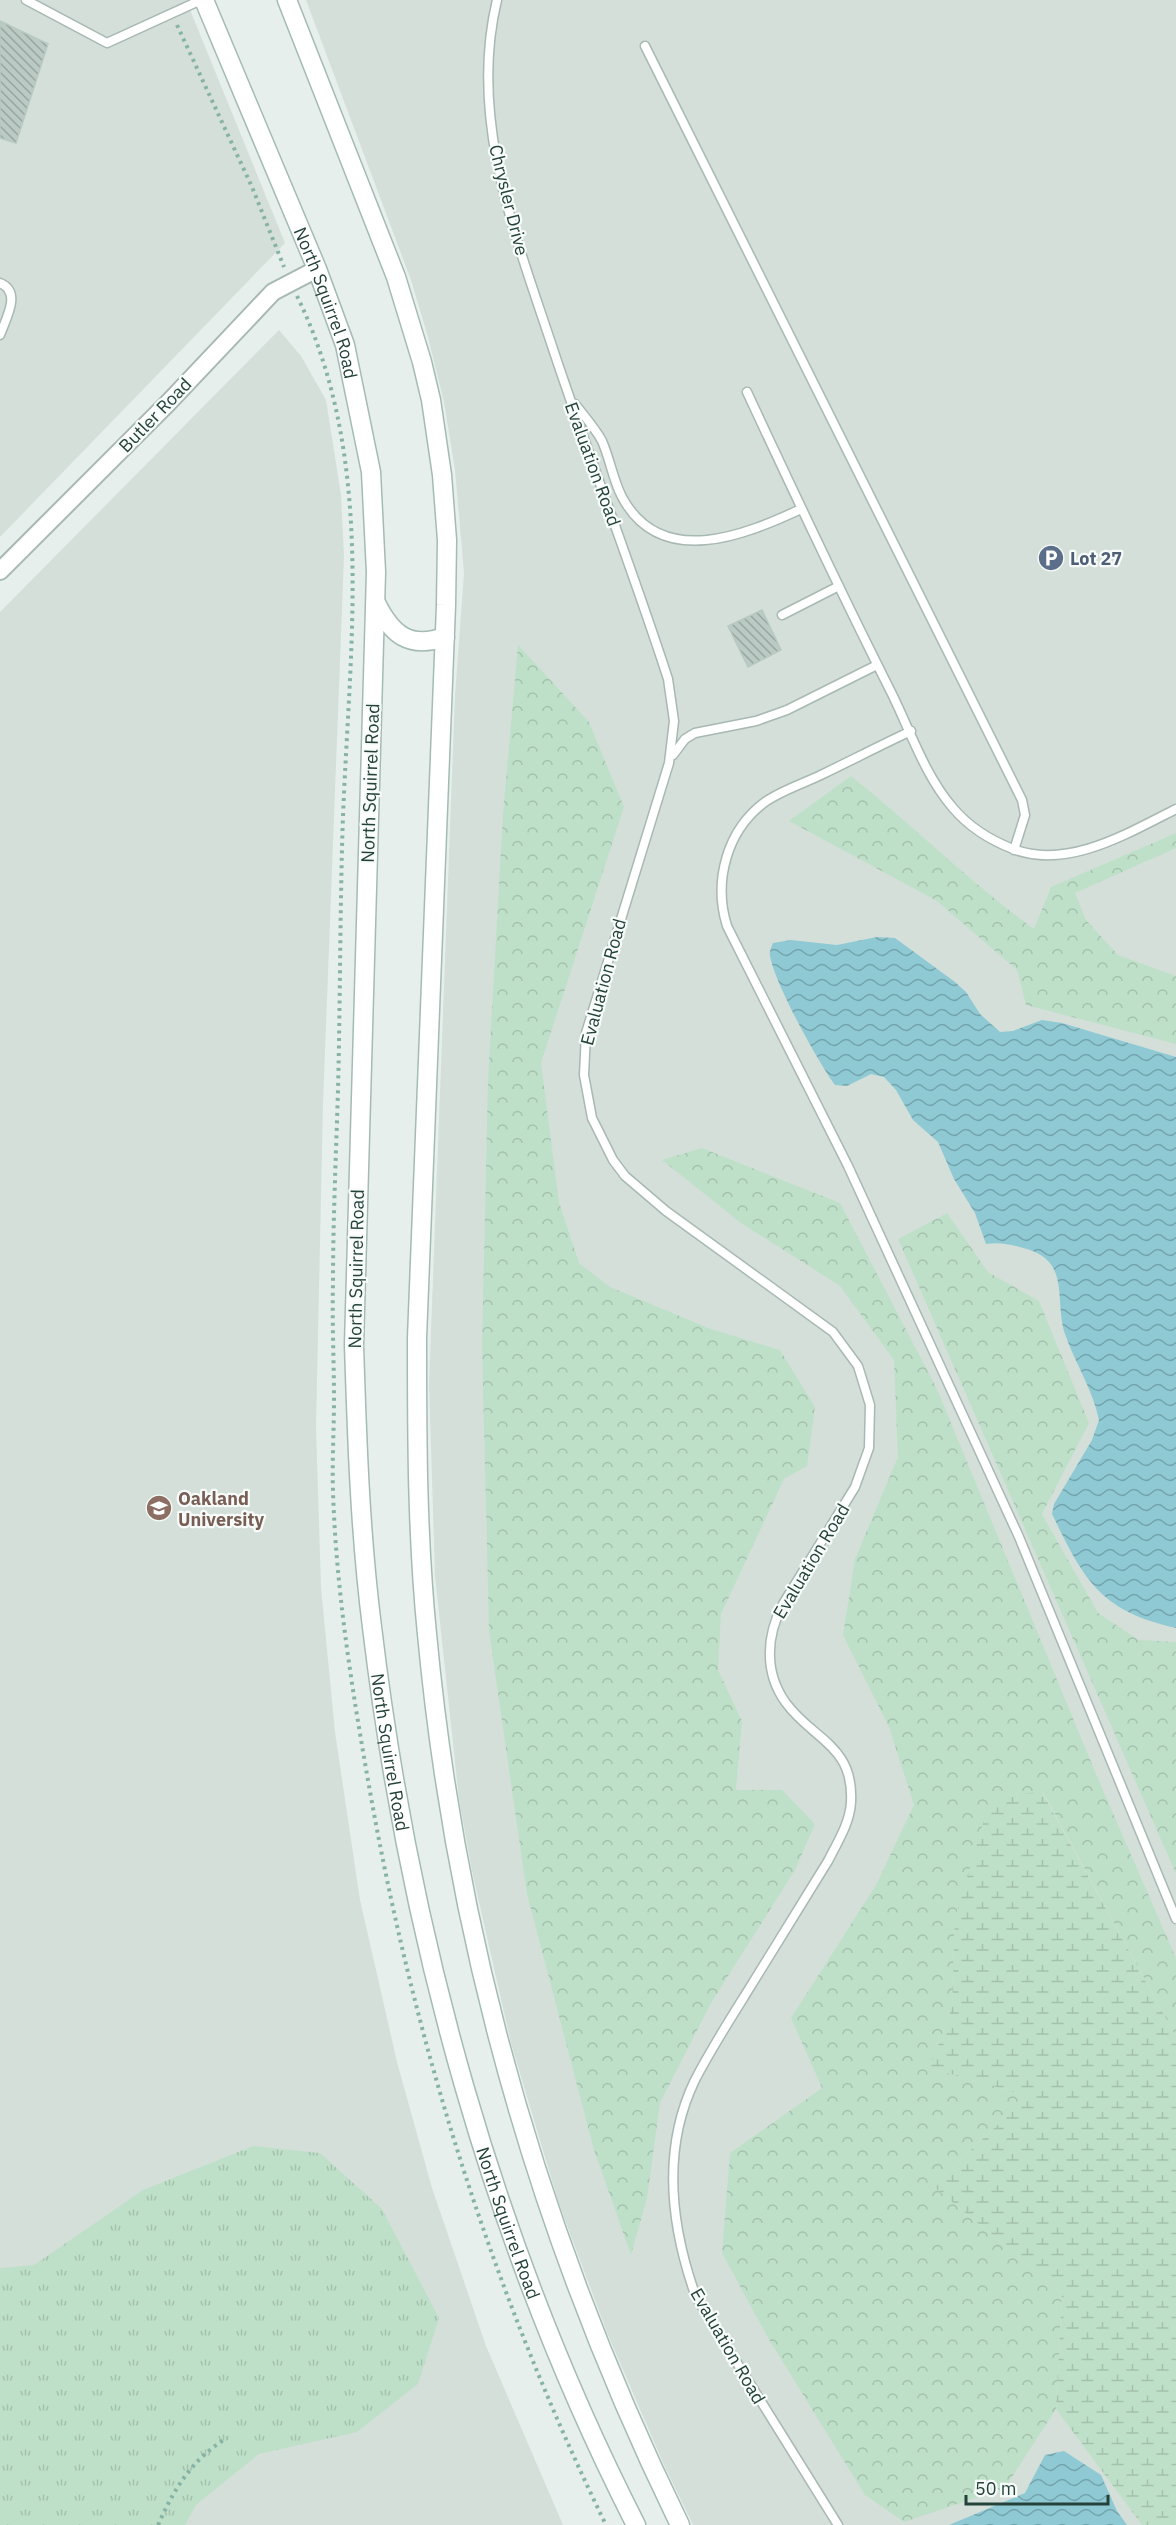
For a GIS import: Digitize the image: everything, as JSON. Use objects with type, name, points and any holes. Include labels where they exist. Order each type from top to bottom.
[{"type":"main road","name":"North Squirrel Road","points":[[202,0],[317,269],[345,345],[366,439],[374,507],[375,602],[354,1345],[363,1541],[381,1696],[412,1880],[475,2121],[509,2224],[598,2447],[636,2525]]},
{"type":"main road","points":[[287,0],[396,277],[422,362],[438,440],[446,507],[445,637],[417,1338],[421,1554],[435,1709],[465,1899],[500,2051],[520,2119],[589,2319],[621,2400],[680,2525]]},
{"type":"main road","points":[[375,602],[389,626],[407,639],[426,642],[445,637]]},
{"type":"street","name":"Butler Road","points":[[0,571],[169,402],[273,292],[317,269]]},
{"type":"lane","points":[[26,0],[107,43],[202,0]]},
{"type":"lane","name":"Chrysler Drive","points":[[497,0],[489,57],[489,102],[494,145],[513,229],[568,394]]},
{"type":"lane","points":[[645,46],[1022,801],[1025,815],[1014,850]]},
{"type":"lane","points":[[0,283],[8,286],[12,301],[0,334]]},
{"type":"lane","points":[[747,392],[838,586],[935,781],[952,808],[975,830],[1014,850],[1050,854],[1083,851],[1108,843],[1176,809]]},
{"type":"lane","name":"Evaluation Road","points":[[568,394],[602,441],[626,504],[641,521],[653,529],[684,540],[721,540],[801,509]]},
{"type":"lane","name":"Evaluation Road","points":[[568,394],[668,679],[674,721],[669,763]]},
{"type":"lane","points":[[782,615],[838,586]]},
{"type":"lane","name":"Evaluation Road","points":[[838,2525],[717,2335],[696,2297],[681,2255],[673,2211],[673,2167],[679,2125],[694,2082],[828,1861],[847,1824],[851,1804],[850,1783],[843,1762],[834,1746],[787,1704],[775,1683],[770,1663],[770,1638],[774,1620],[783,1604],[855,1487],[869,1448],[870,1405],[858,1366],[833,1332],[647,1196],[613,1160],[592,1118],[584,1075],[586,1033],[669,763],[676,749],[695,734],[756,721],[787,710],[877,665]]},
{"type":"lane","points":[[910,731],[766,801],[745,821],[729,848],[721,879],[722,910],[727,926],[848,1166],[1019,1537],[1176,1919]]},
{"type":"path","points":[[179,28],[243,167],[282,262]]},
{"type":"path","points":[[297,299],[313,332],[332,396],[346,466],[352,542],[342,844],[333,1279],[333,1490],[336,1545],[352,1681],[386,1880],[447,2123],[515,2316],[566,2440],[606,2525]]},
{"type":"path","points":[[158,2525],[176,2487],[203,2455],[227,2438]]},
{"type":"shaded area","points":[[0,0],[186,0],[285,243],[0,537]]},
{"type":"shaded area","points":[[306,0],[1176,0],[1176,2525],[693,2525],[664,2465],[608,2335],[559,2204],[511,2043],[472,1871],[459,1799],[435,1576],[429,1383],[455,696],[464,573],[455,470],[444,402],[411,280]]},
{"type":"shaded area","name":"Oakland University","points":[[279,330],[301,356],[326,400],[341,495],[344,556],[323,1104],[316,1427],[321,1588],[335,1732],[360,1900],[397,2062],[432,2188],[486,2346],[563,2525],[0,2525],[0,612]]},
{"type":"green space","points":[[518,645],[589,722],[624,807],[541,1063],[559,1202],[579,1263],[610,1287],[711,1329],[780,1350],[815,1407],[807,1466],[784,1479],[721,1614],[718,1670],[742,1721],[736,1790],[782,1790],[815,1824],[795,1870],[711,2003],[660,2103],[647,2198],[631,2255],[594,2150],[527,1894],[489,1631],[482,1346],[488,1080],[503,814]]},
{"type":"green space","points":[[851,776],[1034,929],[1051,887],[1176,833],[1176,848],[1075,893],[1086,920],[1118,955],[1176,976],[1176,1044],[1026,1005],[1017,970],[937,901],[789,821]]},
{"type":"green space","points":[[702,1148],[840,1203],[937,1389],[1096,1774],[1176,1958],[1176,2037],[1043,1792],[955,1918],[952,2007],[930,2068],[1028,2096],[933,2186],[1062,2293],[1056,2409],[1005,2488],[904,2522],[865,2495],[768,2338],[722,2253],[730,2153],[822,2088],[791,2018],[876,1885],[914,1805],[889,1727],[843,1635],[855,1559],[898,1457],[894,1360],[840,1286],[741,1223],[662,1160]]},
{"type":"green space","points":[[947,1213],[988,1272],[1039,1301],[1089,1423],[1042,1514],[1098,1613],[1139,1640],[1176,1642],[1176,1874],[898,1239]]},
{"type":"green space","points":[[1042,1792],[1176,2037],[1176,2525],[1142,2525],[1056,2409],[1062,2293],[933,2186],[1028,2096],[930,2068],[952,2007],[955,1918],[991,1796]]},
{"type":"green space","points":[[253,2146],[320,2153],[382,2209],[439,2318],[418,2384],[357,2432],[259,2454],[196,2505],[185,2525],[0,2525],[0,2268],[34,2265],[143,2190]]},
{"type":"water","points":[[877,937],[895,938],[955,982],[966,992],[980,1014],[1000,1032],[1013,1031],[1042,1020],[1062,1023],[1176,1057],[1176,1628],[1150,1621],[1112,1602],[1085,1575],[1052,1514],[1054,1504],[1092,1440],[1099,1420],[1093,1398],[1065,1334],[1058,1284],[1050,1263],[1041,1255],[1027,1249],[1007,1244],[986,1244],[975,1213],[954,1179],[938,1142],[913,1120],[896,1090],[884,1077],[871,1074],[847,1086],[835,1085],[798,1022],[780,985],[770,956],[773,943],[791,940],[837,945]]},
{"type":"water","points":[[1064,2451],[1101,2475],[1117,2511],[1127,2525],[949,2525],[1025,2493],[1045,2455]]},
{"type":"building","points":[[0,21],[48,44],[16,143],[0,138]]},
{"type":"building","points":[[762,610],[781,650],[748,667],[728,626]]},
{"type":"place","name":"Lot 27","points":[[1051,558]]},
{"type":"place","name":"Oakland University","points":[[159,1508]]}]
